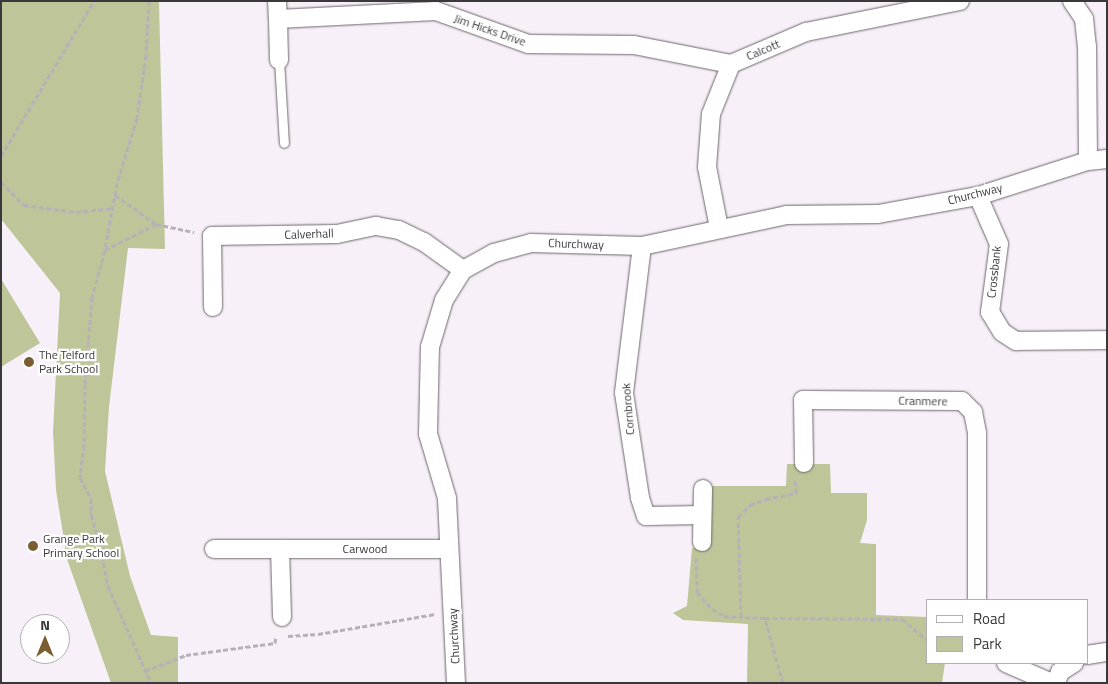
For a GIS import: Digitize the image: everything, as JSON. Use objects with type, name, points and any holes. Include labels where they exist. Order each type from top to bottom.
[{"type":"street","points":[[277,1],[279,60]]},
{"type":"street","name":"Calcott","points":[[719,228],[707,167],[711,114],[731,64],[806,32],[960,1]]},
{"type":"street","points":[[1072,1],[1084,19],[1085,28],[1088,161]]},
{"type":"street","name":"Jim Hicks Drive","points":[[278,19],[436,11],[528,44],[634,45],[731,64]]},
{"type":"street","name":"Churchway","points":[[456,683],[447,498],[428,434],[430,347],[444,300],[463,270],[494,253],[531,243],[642,246],[786,215],[878,214],[978,196],[1088,161],[1107,158]]},
{"type":"street","name":"Crossbank","points":[[978,196],[999,244],[990,312],[1002,332],[1016,341],[1107,340]]},
{"type":"street","name":"Calverhall","points":[[212,236],[337,234],[376,226],[398,230],[424,242],[463,270]]},
{"type":"street","points":[[212,236],[212,307]]},
{"type":"street","name":"Cornbrook","points":[[642,246],[624,393],[640,498],[646,516],[702,515]]},
{"type":"street","name":"Cranmere","points":[[804,463],[803,400],[962,401],[973,412],[977,432],[977,599]]},
{"type":"street","points":[[702,542],[703,489]]},
{"type":"street","name":"Carwood","points":[[214,549],[449,549]]},
{"type":"street","points":[[280,549],[282,617]]},
{"type":"street","points":[[1088,655],[1107,652]]},
{"type":"street","points":[[1008,664],[1052,683]]},
{"type":"street","points":[[1056,683],[1060,672],[1072,664]]},
{"type":"lane","points":[[279,60],[284,143]]},
{"type":"path","points":[[1,156],[94,1]]},
{"type":"path","points":[[149,1],[146,55],[137,118],[115,195],[105,250],[92,297],[85,384],[84,445],[80,478],[90,498],[91,515],[101,548],[108,586],[151,683]]},
{"type":"path","points":[[1,182],[24,205],[76,212],[112,208]]},
{"type":"path","points":[[115,195],[156,224],[212,236]]},
{"type":"path","points":[[105,250],[156,224]]},
{"type":"path","points":[[740,617],[738,517],[750,506],[766,498],[796,493],[795,470],[804,469],[804,463]]},
{"type":"path","points":[[702,542],[696,544],[697,592],[712,609],[724,616],[902,619],[926,639]]},
{"type":"path","points":[[145,671],[186,655],[275,643],[275,636],[318,634],[453,611]]},
{"type":"path","points":[[765,618],[783,683]]},
{"type":"green space","points":[[1,1],[159,1],[165,249],[128,248],[109,407],[105,471],[130,576],[151,635],[178,637],[178,683],[111,683],[67,559],[56,490],[53,432],[60,293],[1,219]]},
{"type":"green space","points":[[1,279],[40,343],[1,367]]},
{"type":"green space","points":[[787,464],[830,464],[831,493],[867,493],[867,520],[860,543],[876,544],[876,615],[926,617],[926,664],[945,664],[942,683],[747,683],[748,624],[683,620],[673,613],[687,606],[692,548],[706,548],[708,486],[786,486]]},
{"type":"place","name":"The Telford Park School","points":[[29,362]]},
{"type":"place","name":"Grange Park Primary School","points":[[33,546]]}]
